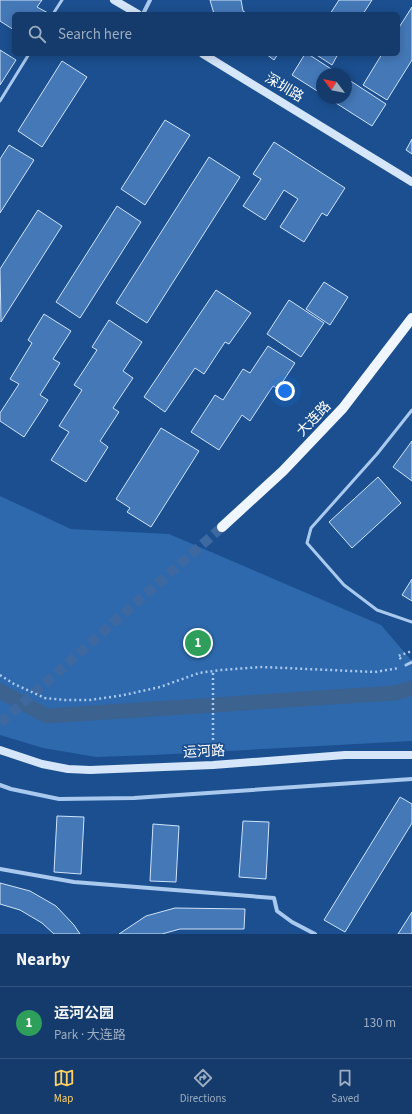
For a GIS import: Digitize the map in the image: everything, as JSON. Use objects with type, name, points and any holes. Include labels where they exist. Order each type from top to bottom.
[{"type":"main road","name":"大连路","points":[[222,527],[283,471],[344,408],[412,318]]},
{"type":"street","points":[[114,0],[135,12]]},
{"type":"street","points":[[144,12],[150,0]]},
{"type":"street","name":"深圳路","points":[[206,56],[412,182]]},
{"type":"street","name":"运河路","points":[[0,750],[42,764],[68,769],[90,770],[213,765],[345,755],[412,755]]},
{"type":"street","points":[[0,785],[11,789],[60,799],[67,799],[134,798],[412,779]]},
{"type":"street","points":[[0,870],[74,882],[274,898],[277,911],[292,922],[315,934]]},
{"type":"lane","points":[[54,12],[62,0]]},
{"type":"lane","points":[[0,101],[28,56]]},
{"type":"lane","points":[[412,410],[377,454],[311,528],[307,543],[344,585],[377,610],[412,622]]},
{"type":"lane","points":[[406,665],[412,662]]},
{"type":"path","points":[[0,675],[14,684],[45,698],[90,700],[124,695],[160,687],[199,673],[213,673],[262,667],[375,672],[406,665]]},
{"type":"path","points":[[213,673],[213,765]]},
{"type":"shaded area","points":[[0,496],[71,529],[169,534],[381,625],[412,661],[412,741],[96,757],[43,748],[0,735]]},
{"type":"building","points":[[0,0],[42,0],[37,7],[46,12],[12,12],[12,29],[0,21]]},
{"type":"building","points":[[210,0],[241,0],[243,11],[245,12],[213,12]]},
{"type":"building","points":[[339,0],[372,0],[364,12],[331,12]]},
{"type":"building","points":[[412,7],[412,60],[387,100],[363,85],[381,56],[400,56],[400,26]]},
{"type":"building","points":[[0,50],[16,60],[0,85]]},
{"type":"building","points":[[269,56],[277,56],[274,60]]},
{"type":"building","points":[[304,56],[311,56],[330,68],[316,68],[316,90],[292,75]]},
{"type":"building","points":[[318,56],[337,56],[332,65]]},
{"type":"building","points":[[62,61],[87,77],[42,147],[18,131]]},
{"type":"building","points":[[352,82],[386,104],[372,126],[337,104],[352,104]]},
{"type":"building","points":[[165,120],[190,135],[145,205],[121,189]]},
{"type":"building","points":[[412,139],[412,154],[406,150]]},
{"type":"building","points":[[274,142],[345,188],[327,216],[322,213],[304,242],[280,227],[298,199],[284,190],[265,220],[243,206],[261,179],[253,174]]},
{"type":"building","points":[[9,145],[34,160],[0,213],[0,159]]},
{"type":"building","points":[[209,157],[240,177],[147,323],[116,303]]},
{"type":"building","points":[[117,206],[141,222],[80,318],[56,302]]},
{"type":"building","points":[[38,210],[62,226],[1,322],[0,269]]},
{"type":"building","points":[[324,282],[348,297],[330,325],[306,309]]},
{"type":"building","points":[[216,290],[251,313],[229,344],[225,342],[204,374],[195,368],[165,412],[144,397]]},
{"type":"building","points":[[289,300],[324,323],[301,357],[267,334]]},
{"type":"building","points":[[44,314],[71,331],[53,359],[60,363],[40,395],[48,400],[24,437],[0,421],[0,413],[19,384],[10,379],[32,343],[28,340]]},
{"type":"building","points":[[109,320],[142,342],[123,371],[133,378],[113,408],[119,412],[100,441],[108,447],[86,482],[51,460],[69,432],[59,426],[82,390],[74,385],[97,350],[92,347]]},
{"type":"building","points":[[268,346],[295,363],[278,389],[273,386],[250,421],[242,415],[219,450],[191,432],[215,395],[223,400],[243,369],[250,373]]},
{"type":"building","points":[[161,428],[199,451],[151,527],[127,512],[130,508],[116,499]]},
{"type":"building","points":[[412,441],[412,481],[393,467]]},
{"type":"building","points":[[378,477],[401,503],[352,548],[329,522]]},
{"type":"building","points":[[412,579],[412,601],[402,595]]},
{"type":"building","points":[[400,797],[412,804],[412,823],[345,932],[324,920]]},
{"type":"building","points":[[57,816],[84,817],[81,874],[54,872]]},
{"type":"building","points":[[243,821],[269,822],[266,879],[239,877]]},
{"type":"building","points":[[153,824],[179,826],[176,882],[150,881]]},
{"type":"building","points":[[0,883],[30,891],[56,906],[74,925],[80,934],[54,934],[42,923],[20,910],[0,904]]},
{"type":"building","points":[[175,908],[245,909],[244,929],[180,929],[162,934],[119,934],[146,916]]},
{"type":"building","points":[[412,912],[412,934],[398,934]]},
{"type":"waterway","points":[[0,691],[47,716],[395,693],[412,688]]},
{"type":"tunnel","points":[[0,723],[222,527]]},
{"type":"place","name":"运河公园","points":[[198,643]]}]
